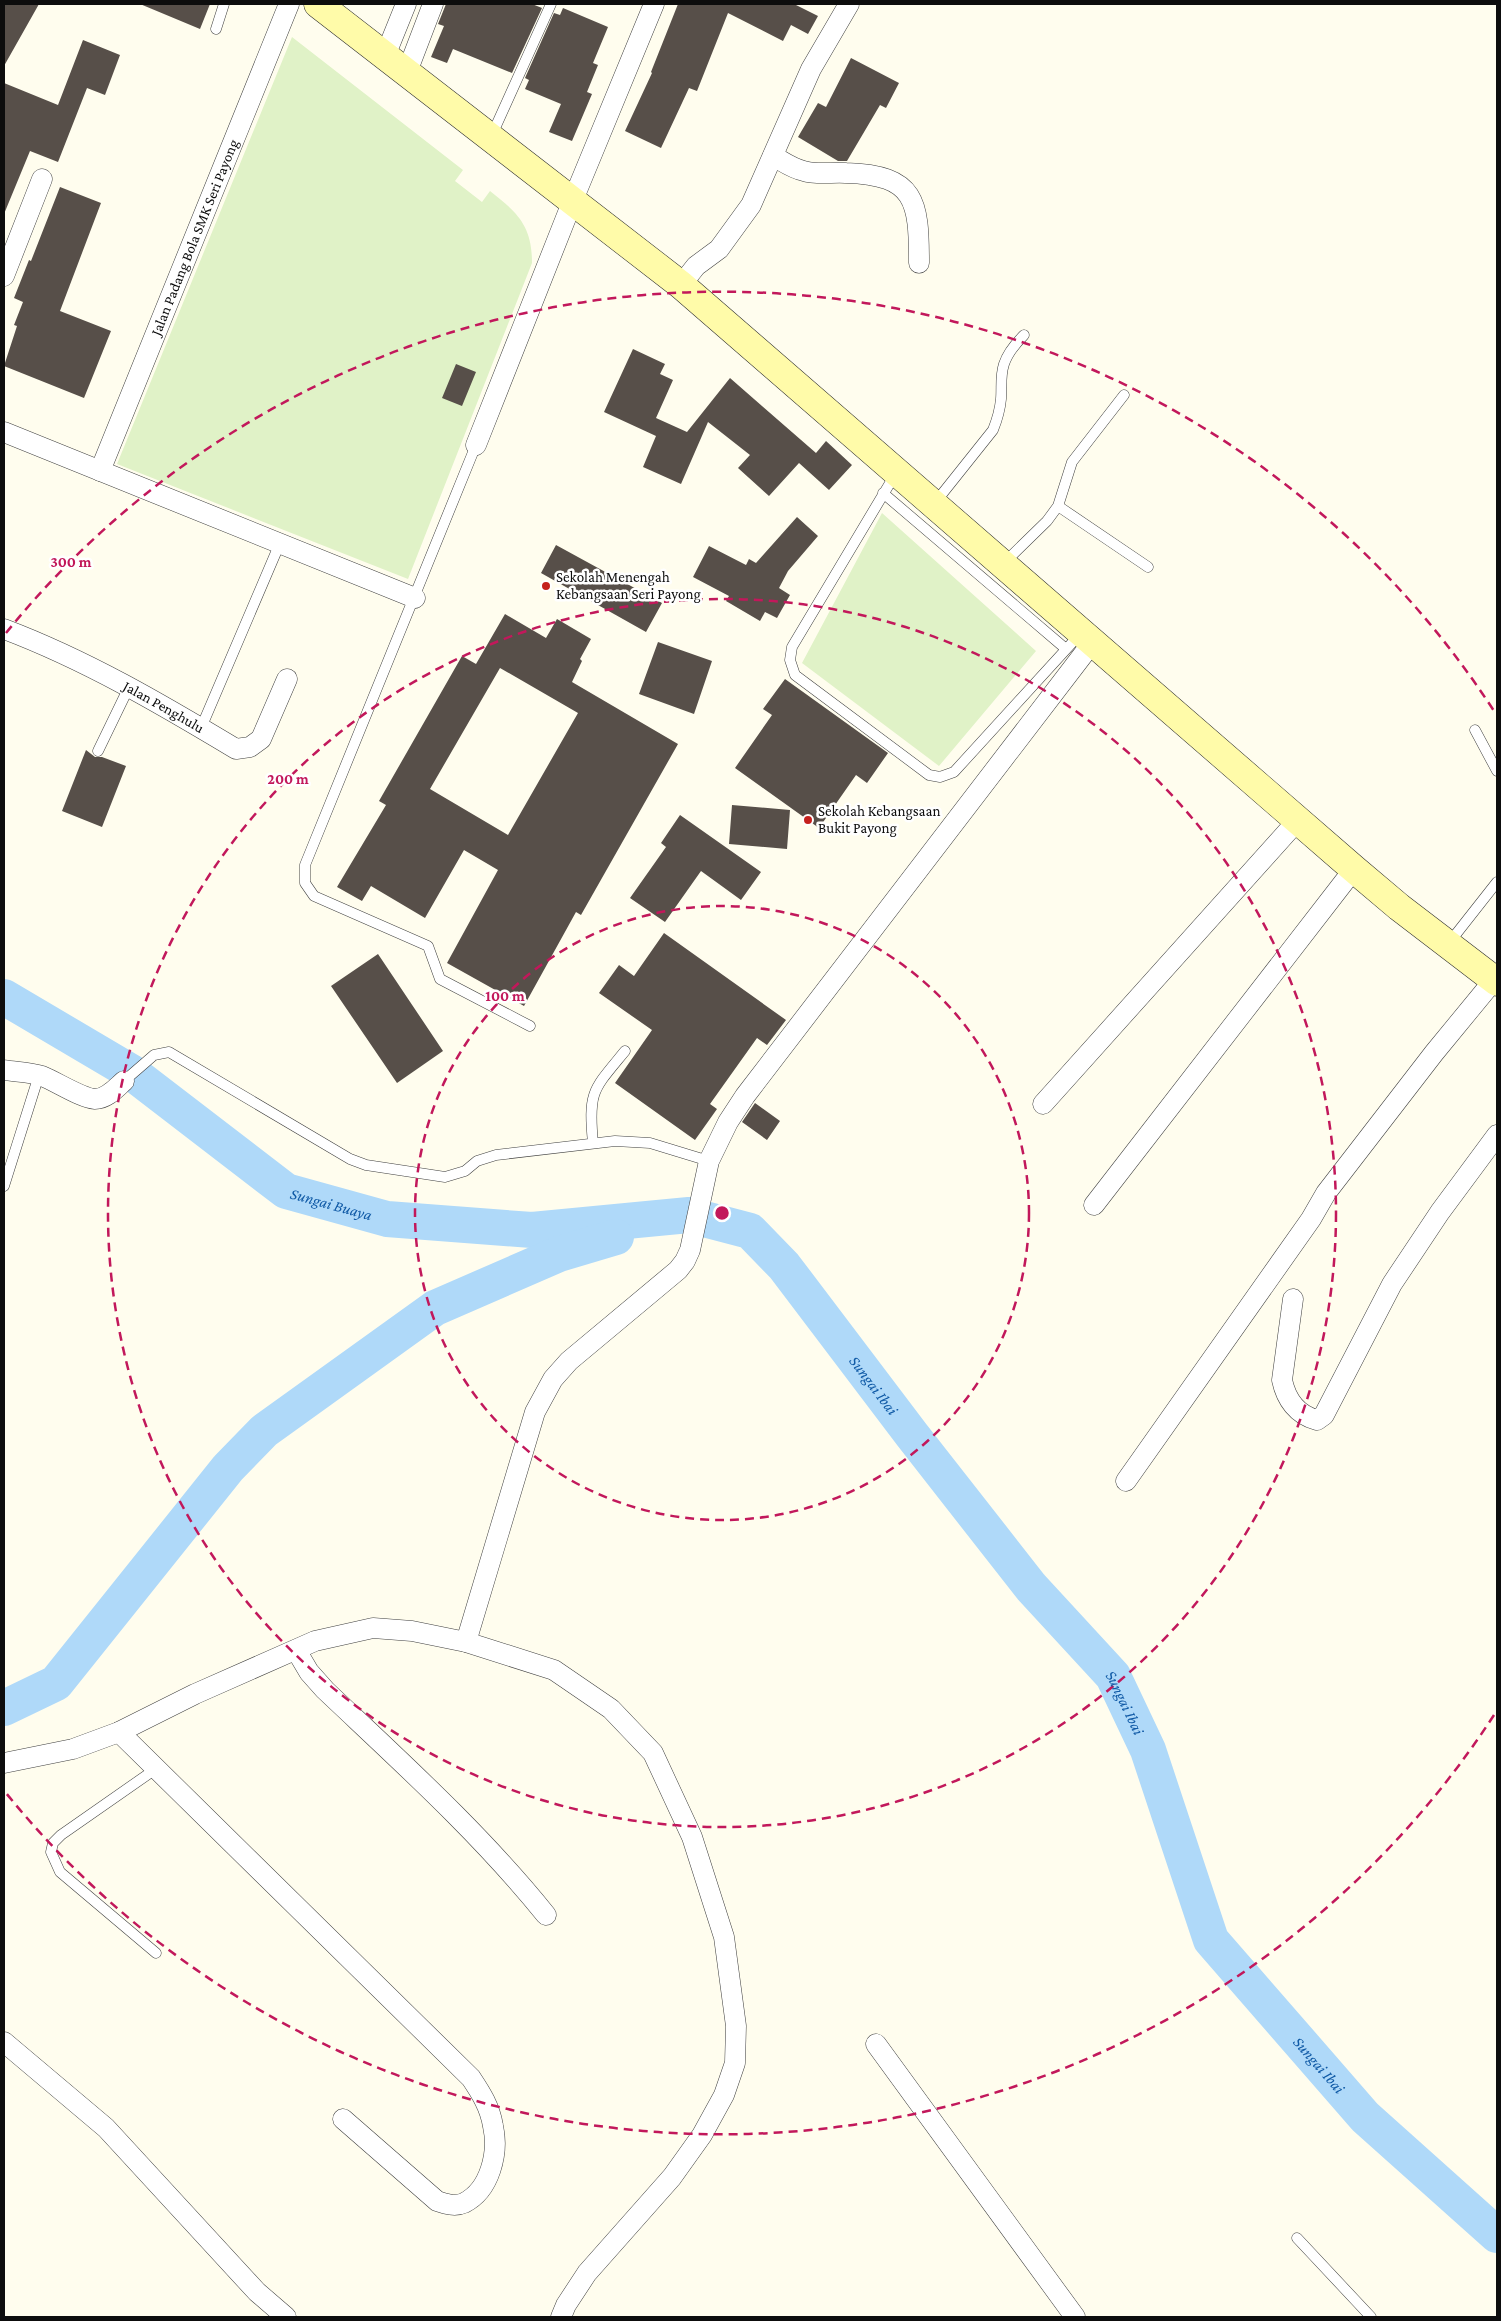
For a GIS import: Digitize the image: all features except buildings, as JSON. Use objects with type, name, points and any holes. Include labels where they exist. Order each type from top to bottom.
[{"type":"main road","points":[[318,4],[682,285],[890,482],[933,505],[1002,565],[1080,642],[1298,820],[1399,907],[1496,981]]},
{"type":"street","name":"Jalan Padang Bola SMK Seri Payong","points":[[100,471],[289,4]]},
{"type":"street","points":[[385,56],[406,4]]},
{"type":"street","points":[[407,72],[433,4]]},
{"type":"street","points":[[476,444],[573,200],[654,4]]},
{"type":"street","points":[[682,285],[696,266],[719,249],[751,204],[811,68],[849,4]]},
{"type":"street","points":[[773,156],[804,172],[863,173],[889,178],[910,195],[919,224],[919,263]]},
{"type":"street","points":[[4,276],[42,179]]},
{"type":"street","points":[[4,432],[415,598]]},
{"type":"street","name":"Jalan Penghulu","points":[[4,629],[51,647],[129,687],[236,749],[250,747],[261,739],[287,679]]},
{"type":"street","points":[[466,1642],[535,1412],[553,1378],[569,1361],[678,1270],[685,1261],[690,1250],[707,1171],[728,1122],[745,1096],[1080,642]]},
{"type":"street","points":[[1043,1104],[1298,820]]},
{"type":"street","points":[[1094,1205],[1354,869]]},
{"type":"street","points":[[1126,1481],[1311,1219],[1326,1194],[1434,1053],[1496,981]]},
{"type":"street","points":[[4,1070],[39,1075],[82,1096],[96,1099],[106,1096],[124,1081]]},
{"type":"street","points":[[1293,1299],[1282,1380],[1285,1393],[1293,1406],[1308,1418],[1317,1420],[1324,1416],[1392,1284],[1440,1212],[1497,1135]]},
{"type":"street","points":[[4,1763],[73,1750],[119,1732],[195,1694],[315,1642],[373,1628],[412,1630],[466,1642],[554,1670],[611,1708],[653,1753],[692,1837],[724,1937],[736,2026],[735,2063],[724,2096],[702,2136],[672,2177],[587,2273],[566,2305],[561,2317]]},
{"type":"street","points":[[296,1650],[309,1672],[325,1690],[440,1799],[528,1893],[546,1915]]},
{"type":"street","points":[[119,1732],[471,2078],[486,2101],[494,2127],[495,2151],[490,2172],[478,2191],[463,2204],[451,2205],[438,2202],[343,2119]]},
{"type":"street","points":[[4,2042],[106,2128],[258,2292],[286,2317]]},
{"type":"street","points":[[876,2044],[1075,2317]]},
{"type":"lane","points":[[216,29],[224,4]]},
{"type":"lane","points":[[491,137],[550,4]]},
{"type":"lane","points":[[933,505],[993,430],[1001,399],[1000,381],[1004,363],[1012,348],[1024,335]]},
{"type":"lane","points":[[1002,565],[1047,521],[1058,506],[1072,462],[1124,395]]},
{"type":"lane","points":[[476,444],[415,598],[305,864],[305,882],[314,896],[428,946],[440,979],[530,1026]]},
{"type":"lane","points":[[890,482],[1080,642],[954,772],[940,778],[929,775],[795,675],[790,660],[792,646],[890,482]]},
{"type":"lane","points":[[1058,506],[1148,567]]},
{"type":"lane","points":[[202,728],[280,544]]},
{"type":"lane","points":[[98,751],[129,687]]},
{"type":"lane","points":[[1475,730],[1497,772]]},
{"type":"lane","points":[[1449,944],[1497,882]]},
{"type":"lane","points":[[124,1081],[154,1055],[169,1052],[175,1054],[350,1159],[366,1165],[445,1177],[460,1173],[477,1161],[496,1155],[615,1141],[650,1143],[707,1171]]},
{"type":"lane","points":[[593,1143],[590,1114],[592,1096],[599,1082],[625,1052]]},
{"type":"lane","points":[[4,1186],[39,1075]]},
{"type":"lane","points":[[156,1953],[60,1872],[51,1852],[53,1843],[157,1768]]},
{"type":"lane","points":[[1297,2238],[1371,2317]]},
{"type":"green space","points":[[292,37],[463,170],[455,181],[482,202],[490,191],[500,199],[522,221],[529,239],[532,263],[408,579],[117,464]]},
{"type":"green space","points":[[882,513],[1036,651],[939,766],[802,663]]},
{"type":"waterway","name":"Sungai Ibai","points":[[4,997],[131,1072],[286,1191],[387,1219],[532,1230],[689,1215],[750,1231],[784,1266],[912,1435],[1031,1587],[1113,1676],[1148,1750],[1211,1940],[1365,2117],[1497,2235]]},
{"type":"waterway","points":[[4,1708],[56,1683],[228,1468],[264,1431],[435,1308],[559,1254],[616,1237]]},
{"type":"place","name":"Sekolah Menengah Kebangsaan Seri Payong","points":[[546,586]]},
{"type":"place","name":"Sekolah Kebangsaan Bukit Payong","points":[[808,820]]},
{"type":"water label","name":"Sungai Buaya","points":[[332,1203]]}]
